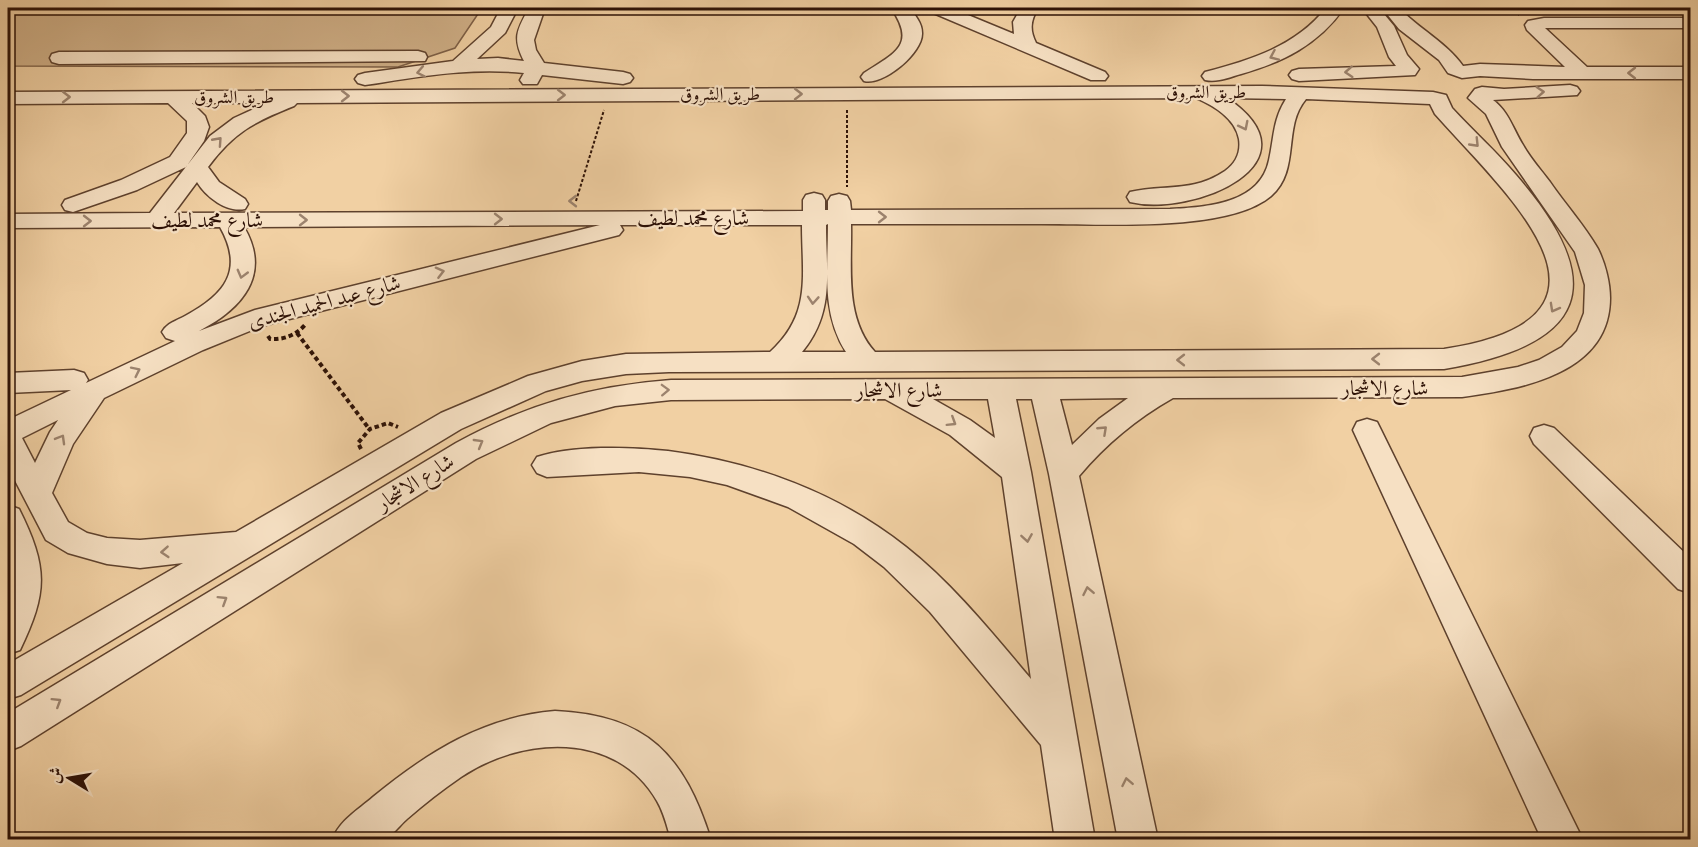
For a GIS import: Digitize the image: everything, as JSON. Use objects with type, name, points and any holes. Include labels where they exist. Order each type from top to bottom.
[{"type":"street","points":[[452,95],[451,78],[458,66],[499,29],[509,8]]},
{"type":"street","points":[[512,95],[526,84],[535,66],[534,58],[525,45],[525,38],[537,8]]},
{"type":"street","points":[[871,77],[907,51],[914,39],[914,27],[909,16],[900,8]]},
{"type":"street","points":[[940,9],[978,8]]},
{"type":"street","points":[[1029,47],[1020,28],[1022,18],[1030,8]]},
{"type":"street","points":[[1206,84],[1284,52],[1317,31],[1335,8]]},
{"type":"street","points":[[1370,8],[1385,26],[1398,57],[1409,70],[1406,80],[1436,99]]},
{"type":"street","name":"شارع الاشجار","points":[[8,733],[413,483],[505,429],[546,411],[588,399],[630,392],[672,390],[1462,387],[1522,378],[1547,368],[1568,356],[1584,342],[1594,325],[1599,308],[1600,289],[1596,270],[1587,251],[1513,147],[1495,111],[1480,95],[1479,82],[1459,70],[1446,56],[1405,26],[1390,8]]},
{"type":"street","points":[[940,9],[1098,76]]},
{"type":"street","points":[[1582,73],[1536,30],[1534,25],[1544,23],[1690,23]]},
{"type":"street","points":[[1385,26],[1405,26]]},
{"type":"street","points":[[59,58],[418,57]]},
{"type":"street","points":[[105,75],[123,58]]},
{"type":"street","name":"طريق الشروق","points":[[8,80],[367,79],[458,66],[498,64],[535,66],[620,78],[1098,76],[1300,93],[1461,102],[1480,95]]},
{"type":"street","name":"طريق الشروق","points":[[8,98],[847,94],[1206,84],[1409,70],[1424,65],[1459,70]]},
{"type":"street","points":[[1459,70],[1690,73]]},
{"type":"street","name":"شارع محمد لطيف","points":[[8,221],[49,221],[150,212],[747,218],[831,207],[1177,196],[1203,190],[1225,181],[1240,168],[1248,154],[1250,139],[1245,124],[1233,110],[1217,100],[1206,84]]},
{"type":"street","points":[[1480,95],[1552,91],[1690,91]]},
{"type":"street","name":"شارع محمد لطيف","points":[[233,212],[576,201],[1170,216],[1204,214],[1233,207],[1257,196],[1274,182],[1280,163],[1284,117],[1293,100],[1300,93]]},
{"type":"street","points":[[150,212],[187,164],[229,129],[261,111],[302,96]]},
{"type":"street","points":[[73,205],[187,164],[200,127],[198,118],[172,97]]},
{"type":"street","name":"شارع الاشجار","points":[[8,683],[451,421],[538,383],[582,371],[626,364],[1444,359],[1480,354],[1520,340],[1536,331],[1552,314],[1561,294],[1562,272],[1556,250],[1508,180],[1442,110],[1436,99]]},
{"type":"street","points":[[187,164],[233,212]]},
{"type":"street","name":"شارع محمد لطيف","points":[[8,205],[73,205],[150,212]]},
{"type":"street","points":[[776,362],[797,341],[810,319],[814,304],[814,254],[831,207]]},
{"type":"street","points":[[831,207],[844,328],[853,345],[868,361]]},
{"type":"street","name":"شارع عبد الحميد الجندى","points":[[8,432],[84,385],[220,307],[235,291],[244,276],[244,262],[233,212]]},
{"type":"street","name":"شارع عبد الحميد الجندى","points":[[8,411],[84,385],[255,319],[658,218]]},
{"type":"street","points":[[747,218],[770,228],[814,254]]},
{"type":"street","points":[[8,242],[49,221]]},
{"type":"street","points":[[1261,359],[1273,389]]},
{"type":"street","points":[[8,383],[84,385],[37,492]]},
{"type":"street","points":[[1064,474],[1086,446],[1111,423],[1138,403],[1166,389]]},
{"type":"street","points":[[879,390],[919,403],[953,422],[986,445],[1016,472]]},
{"type":"street","points":[[1000,390],[1016,472],[1059,738],[1072,835]]},
{"type":"street","points":[[1044,390],[1064,474],[1138,840]]},
{"type":"street","points":[[1367,430],[1563,840]]},
{"type":"street","points":[[1544,436],[1690,579]]},
{"type":"street","points":[[8,440],[57,531],[79,544],[107,551],[140,554],[244,542]]},
{"type":"street","points":[[389,456],[413,483]]},
{"type":"street","points":[[547,465],[651,461],[700,467],[749,479],[796,496],[840,519],[883,547],[924,582],[1059,738]]},
{"type":"street","points":[[8,518],[22,550],[26,573],[23,600],[8,639]]},
{"type":"street","points":[[352,840],[446,765],[484,744],[524,731],[563,728],[600,733],[633,749],[661,773],[681,805],[691,840]]},
{"type":"path","points":[[831,207],[847,94]]},
{"type":"path","points":[[576,201],[609,95]]},
{"type":"path","points":[[297,333],[370,430]]},
{"type":"shaded area","points":[[8,8],[482,8],[455,48],[398,67],[8,66]]}]
